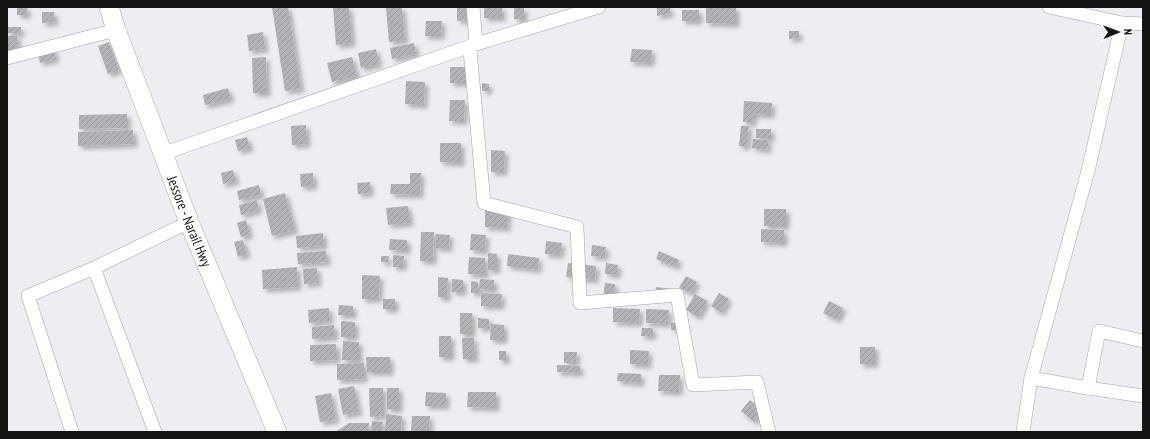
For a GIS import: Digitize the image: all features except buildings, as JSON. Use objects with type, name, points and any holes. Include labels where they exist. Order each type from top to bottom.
[{"type":"highway","name":"Jessore - Narail Hwy","points":[[109,7],[116,30],[162,154],[189,222],[278,432]]},
{"type":"street","points":[[473,7],[473,47],[484,203],[576,227],[580,303],[677,295],[693,384],[757,382],[769,432]]},
{"type":"street","points":[[162,154],[473,47],[599,7]]},
{"type":"street","points":[[1049,7],[1122,23],[1143,24]]},
{"type":"street","points":[[1023,432],[1031,378],[1088,171],[1122,23]]},
{"type":"street","points":[[7,58],[116,30]]},
{"type":"street","points":[[72,432],[28,296],[94,268],[189,222]]},
{"type":"street","points":[[94,268],[155,432]]},
{"type":"street","points":[[1088,388],[1099,331],[1143,341]]},
{"type":"street","points":[[1031,378],[1038,381],[1143,396]]}]
